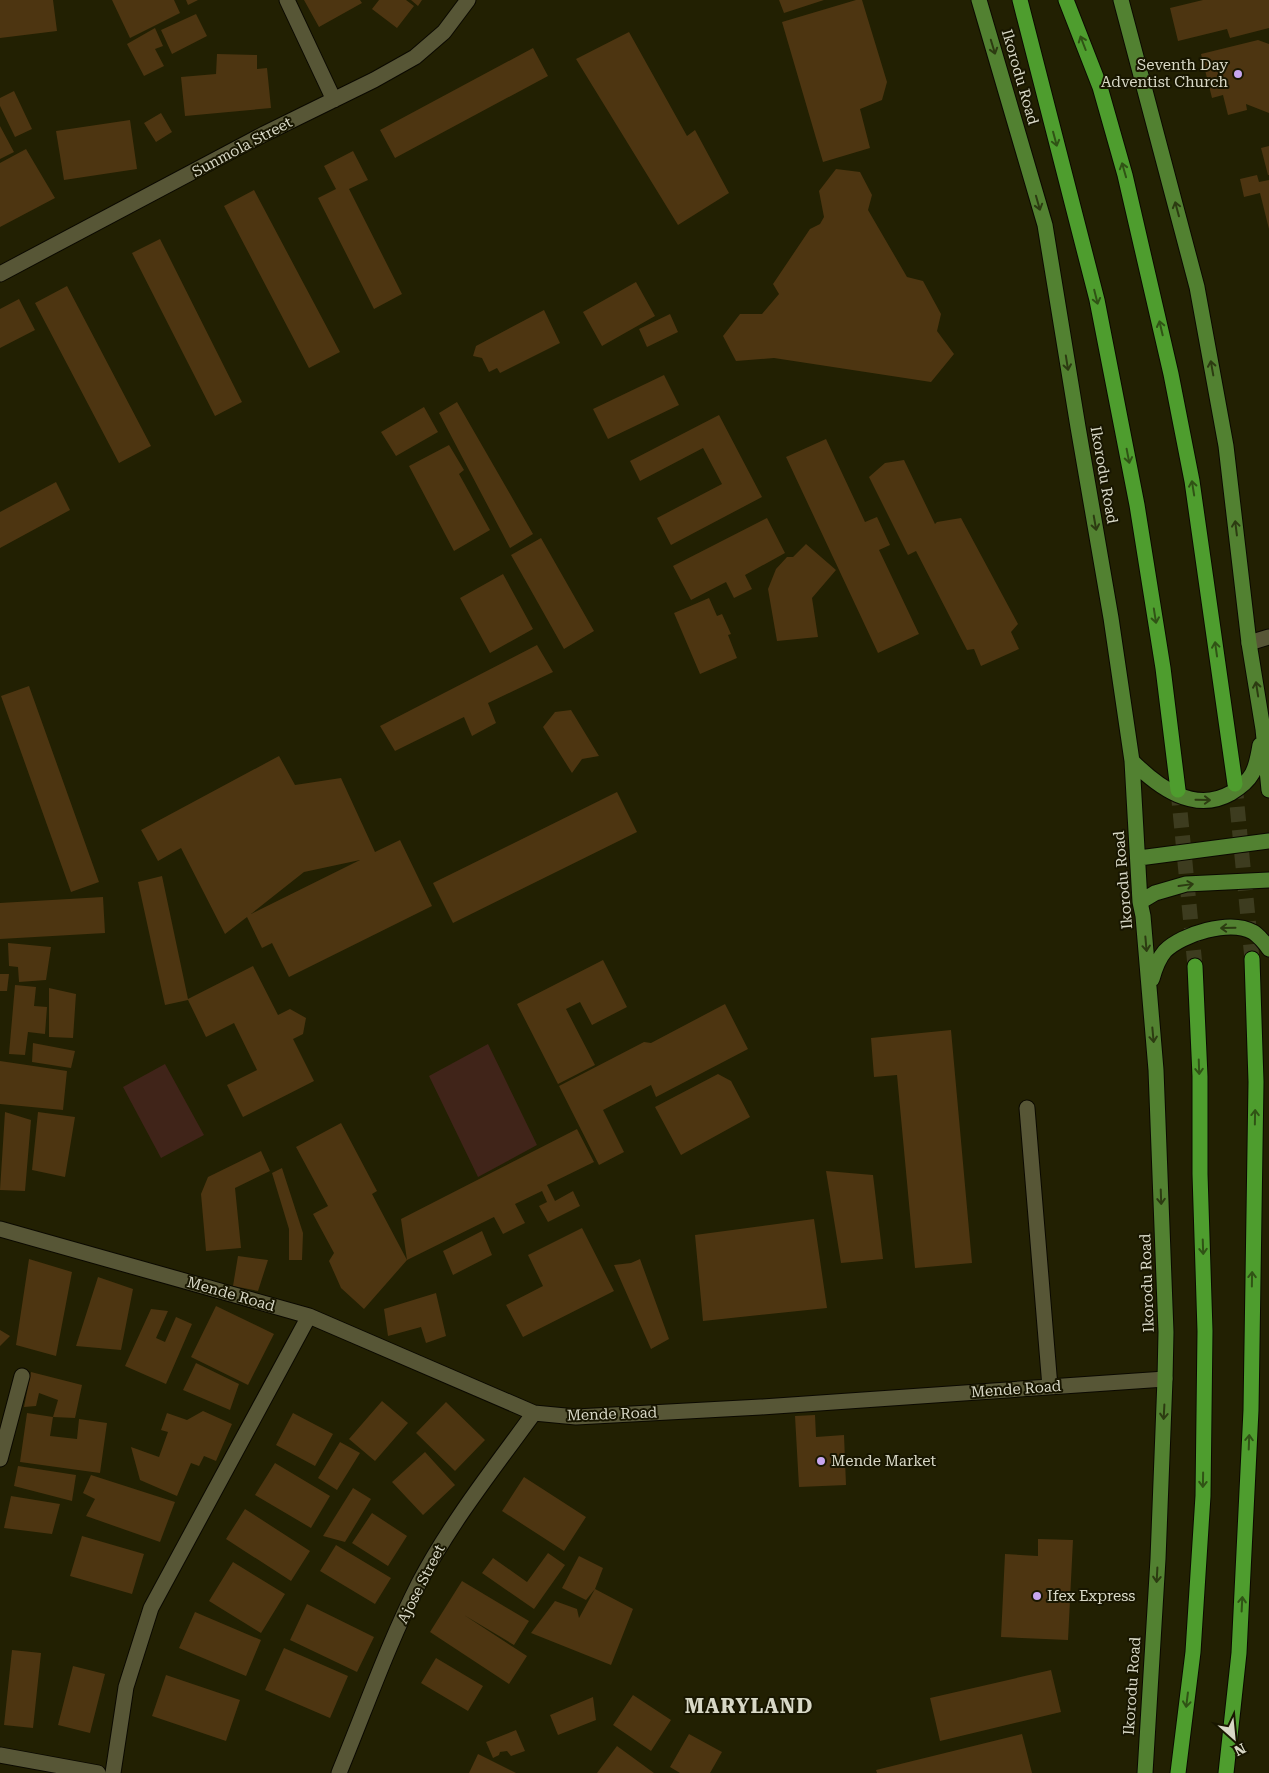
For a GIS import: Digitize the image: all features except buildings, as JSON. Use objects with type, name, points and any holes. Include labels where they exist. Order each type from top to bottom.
[{"type":"highway","name":"Ikorodu Road","points":[[1020,0],[1097,300],[1137,505],[1163,668],[1178,790]]},
{"type":"highway","points":[[1066,0],[1100,87],[1125,175],[1171,374],[1192,481],[1235,784]]},
{"type":"highway","points":[[1226,1773],[1239,1653],[1251,1410],[1256,1082],[1252,959]]},
{"type":"highway","points":[[1178,1773],[1193,1652],[1203,1496],[1206,1331],[1200,1174],[1200,1076],[1195,966]]},
{"type":"main road","name":"Ikorodu Road","points":[[979,0],[1044,225],[1111,618],[1132,761],[1140,902],[1143,916],[1156,1070],[1166,1332],[1166,1379],[1158,1559],[1144,1773]]},
{"type":"main road","points":[[1121,0],[1197,287],[1226,446],[1249,643],[1266,731],[1269,790]]},
{"type":"main road","points":[[1132,761],[1143,772],[1168,790],[1192,800],[1215,800],[1241,787],[1252,776],[1266,731]]},
{"type":"main road","points":[[1139,858],[1269,841]]},
{"type":"main road","points":[[1140,902],[1155,893],[1186,884],[1269,880]]},
{"type":"main road","points":[[1149,986],[1156,964],[1165,951],[1194,933],[1217,928],[1236,928],[1253,932],[1269,949]]},
{"type":"street","points":[[287,0],[334,100]]},
{"type":"street","name":"Sunmola Street","points":[[0,274],[264,134],[334,100],[415,57],[444,32],[468,0]]},
{"type":"street","points":[[1249,643],[1269,637]]},
{"type":"street","points":[[1027,1108],[1050,1387]]},
{"type":"street","name":"Mende Road","points":[[0,1229],[309,1316],[534,1413],[576,1417],[761,1407],[1166,1379]]},
{"type":"street","points":[[113,1773],[126,1687],[151,1608],[309,1316]]},
{"type":"street","points":[[0,1459],[22,1376]]},
{"type":"street","name":"Ajose Street","points":[[339,1773],[390,1647],[420,1583],[455,1522],[534,1413]]},
{"type":"street","points":[[0,1755],[88,1772]]},
{"type":"shaded area","points":[[488,1044],[537,1145],[478,1177],[429,1076]]},
{"type":"shaded area","points":[[165,1064],[204,1135],[161,1158],[123,1087]]},
{"type":"tunnel","points":[[1235,784],[1252,959]]},
{"type":"tunnel","points":[[1178,790],[1195,966]]},
{"type":"place","name":"Seventh Day Adventist Church","points":[[1238,74]]},
{"type":"place","name":"Mende Market","points":[[821,1461]]},
{"type":"place","name":"Ifex Express","points":[[1037,1596]]},
{"type":"district","name":"MARYLAND","points":[[749,1706]]}]
